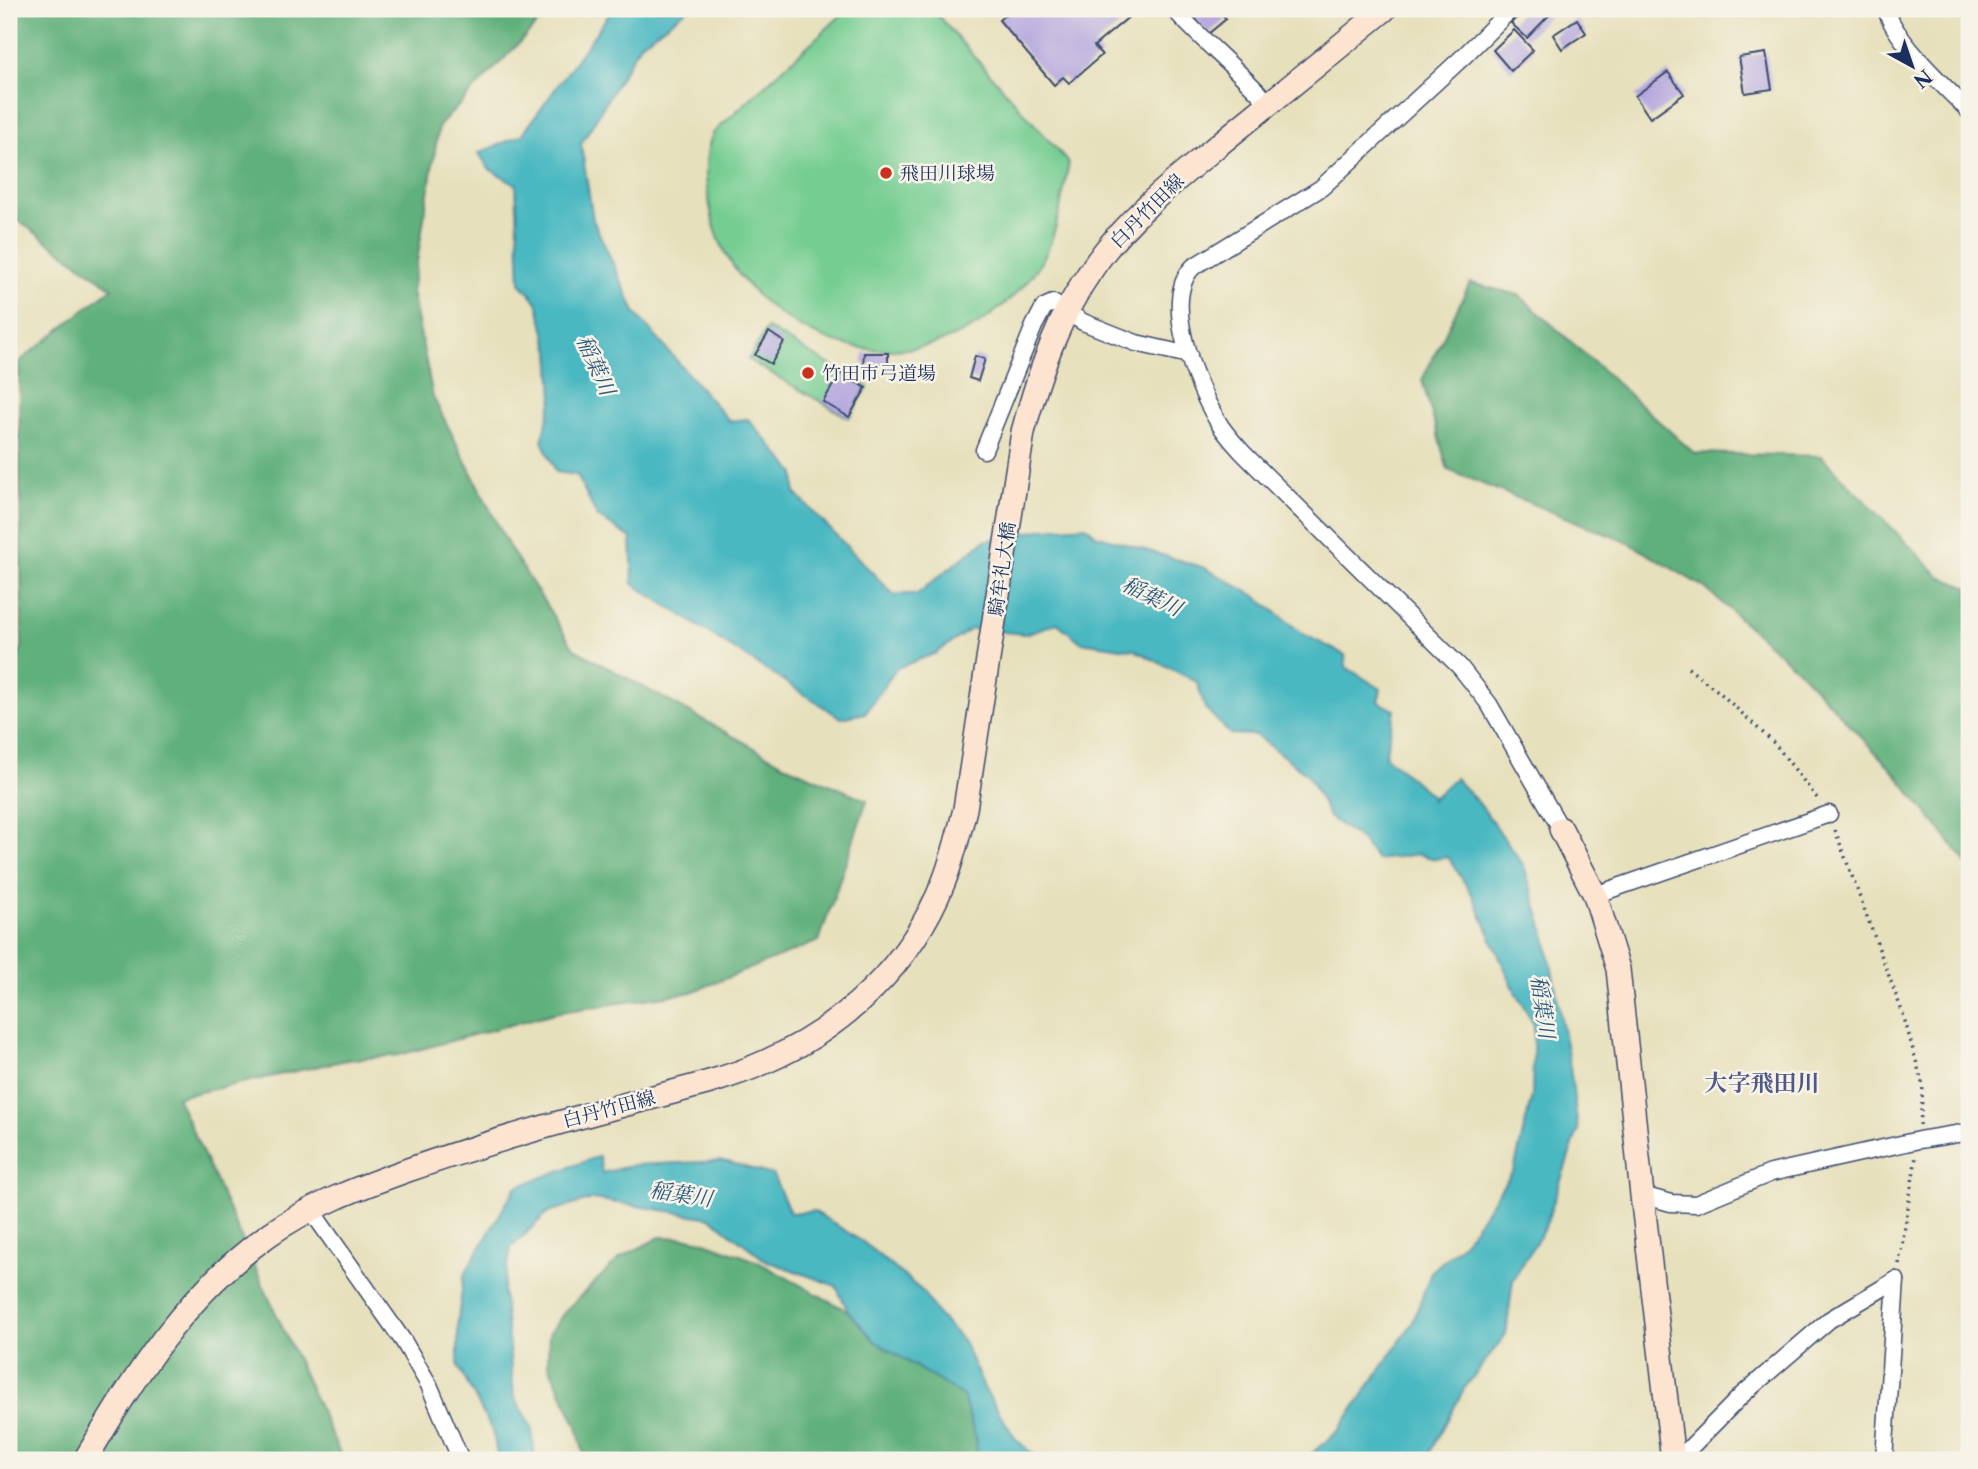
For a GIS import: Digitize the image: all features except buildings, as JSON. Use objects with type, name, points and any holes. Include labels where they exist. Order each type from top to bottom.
[{"type":"main road","name":"白丹竹田線","points":[[1015,485],[1023,432],[1037,380],[1066,310],[1094,265],[1133,220],[1174,181],[1385,9]]},
{"type":"main road","name":"騎牟礼大橋","points":[[990,653],[1015,485]]},
{"type":"main road","name":"白丹竹田線","points":[[85,1460],[159,1343],[189,1305],[222,1272],[268,1236],[311,1210],[372,1183],[441,1158],[761,1064],[822,1032],[872,991],[895,965],[929,913],[944,881],[965,809],[990,653]]},
{"type":"main road","points":[[1561,829],[1595,895],[1618,969],[1642,1195],[1676,1460]]},
{"type":"street","points":[[1174,9],[1198,37],[1245,77],[1269,104]]},
{"type":"street","points":[[1511,9],[1427,92],[1321,188],[1188,272],[1178,306],[1181,330],[1189,355],[1217,421],[1239,448],[1460,667],[1489,704],[1561,829]]},
{"type":"street","points":[[1886,9],[1890,23],[1942,85],[1969,111]]},
{"type":"street","points":[[984,450],[1037,317],[1044,307],[1053,303],[1083,321],[1136,343],[1189,355]]},
{"type":"street","points":[[1595,895],[1829,814]]},
{"type":"street","points":[[1642,1195],[1696,1205],[1771,1173],[1919,1140],[1969,1132]]},
{"type":"street","points":[[311,1210],[404,1342],[433,1395],[461,1460]]},
{"type":"street","points":[[1676,1460],[1742,1395],[1829,1320],[1896,1280]]},
{"type":"street","points":[[1884,1460],[1896,1280]]},
{"type":"path","points":[[1688,668],[1719,692],[1775,744],[1829,814],[1903,1014],[1923,1086],[1919,1140],[1896,1280]]},
{"type":"green space","points":[[9,9],[548,9],[546,15],[439,126],[412,292],[433,397],[508,545],[574,649],[789,767],[867,800],[819,941],[692,992],[554,1013],[399,1055],[347,1060],[177,1097],[343,1460],[9,1460],[9,673],[22,647],[19,362],[112,288],[15,218],[9,209]]},
{"type":"green space","name":"飛田川球場","points":[[848,9],[932,9],[1069,163],[1055,230],[1043,259],[1026,282],[1000,308],[974,326],[947,339],[920,347],[891,350],[863,348],[834,341],[807,330],[780,314],[754,292],[734,267],[719,238],[710,206],[706,169],[713,133]]},
{"type":"green space","points":[[1470,283],[1519,295],[1694,453],[1821,456],[1940,577],[1969,588],[1969,866],[1895,773],[1799,671],[1705,588],[1629,543],[1448,470],[1422,380]]},
{"type":"green space","name":"竹田市弓道場","points":[[767,328],[868,387],[849,418],[748,360]]},
{"type":"green space","points":[[660,1237],[703,1241],[756,1261],[848,1311],[875,1341],[963,1396],[975,1436],[978,1460],[585,1460],[577,1426],[548,1363],[549,1334],[566,1310],[620,1258]]},
{"type":"water","name":"稲葉川","points":[[613,9],[688,9],[640,44],[581,144],[593,220],[636,314],[729,421],[748,419],[795,473],[795,493],[893,594],[917,594],[984,541],[1045,529],[1086,526],[1096,535],[1205,568],[1257,597],[1303,634],[1345,655],[1346,667],[1381,689],[1378,702],[1395,710],[1385,756],[1432,796],[1431,800],[1455,778],[1482,807],[1524,866],[1546,937],[1570,1067],[1578,1130],[1545,1227],[1513,1280],[1506,1334],[1464,1389],[1426,1460],[1304,1460],[1339,1430],[1413,1322],[1431,1272],[1464,1242],[1514,1170],[1532,1096],[1534,1025],[1512,985],[1473,896],[1448,857],[1435,859],[1418,854],[1377,860],[1360,839],[1329,817],[1308,775],[1256,735],[1230,734],[1205,708],[1197,682],[1135,650],[1081,642],[1057,623],[1025,634],[971,629],[936,653],[897,668],[865,713],[841,718],[633,584],[631,538],[597,516],[577,475],[556,472],[542,441],[553,398],[550,351],[537,302],[520,283],[516,184],[489,169],[479,153],[522,135]]},
{"type":"water","name":"稲葉川","points":[[599,1156],[602,1173],[633,1165],[724,1161],[773,1175],[790,1213],[814,1211],[863,1242],[922,1291],[939,1316],[963,1341],[984,1388],[1015,1438],[1039,1460],[978,1460],[975,1436],[963,1396],[875,1341],[848,1311],[836,1286],[765,1260],[711,1218],[593,1199],[548,1212],[511,1248],[503,1290],[514,1396],[532,1428],[535,1460],[498,1460],[493,1432],[458,1366],[458,1319],[464,1275],[516,1187]]},
{"type":"place","name":"飛田川球場","points":[[886,173]]},
{"type":"place","name":"竹田市弓道場","points":[[808,373]]},
{"type":"district","name":"大字飛田川","points":[[1762,1083]]}]
